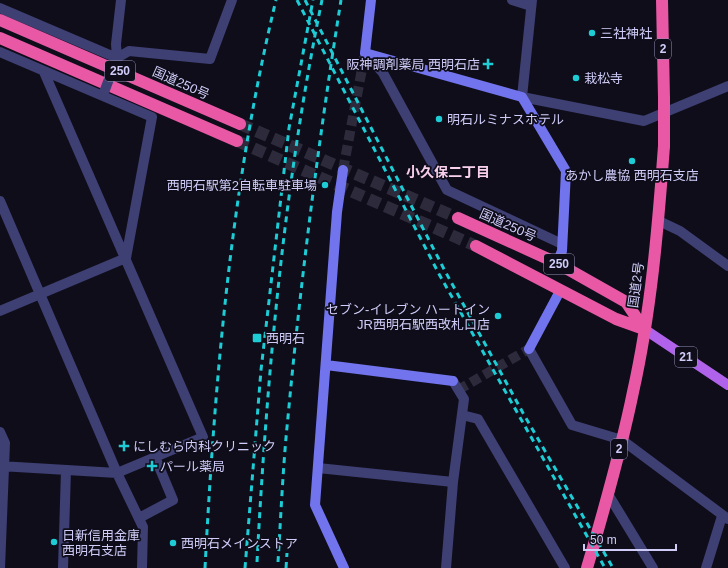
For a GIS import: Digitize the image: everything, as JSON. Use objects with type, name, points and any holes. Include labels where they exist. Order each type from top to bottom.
[{"type":"highway","name":"国道2号","points":[[587,568],[634,392],[644,329],[658,221],[664,146],[662,0]]},
{"type":"highway","name":"国道250号","points":[[0,20],[240,124]]},
{"type":"highway","name":"250","points":[[0,38],[237,141]]},
{"type":"highway","name":"国道250号","points":[[458,218],[557,263],[626,302],[644,329]]},
{"type":"highway","name":"250","points":[[476,246],[616,319],[644,329]]},
{"type":"main road","name":"21","points":[[644,329],[728,385]]},
{"type":"street","points":[[103,95],[117,58],[116,44],[121,0]]},
{"type":"street","points":[[117,58],[130,51],[210,59],[232,0]]},
{"type":"street","points":[[371,0],[365,53],[383,73],[447,190],[562,244]]},
{"type":"street","points":[[512,0],[532,3],[522,97],[566,171],[562,251],[557,263]]},
{"type":"street","points":[[0,8],[117,58]]},
{"type":"street","points":[[0,52],[44,72],[152,116],[126,258]]},
{"type":"street","points":[[365,53],[522,97],[644,121],[728,86]]},
{"type":"street","points":[[2,466],[117,473],[203,437],[44,72]]},
{"type":"street","points":[[343,170],[337,212],[315,505],[344,568]]},
{"type":"street","points":[[0,202],[117,473],[143,527],[142,568]]},
{"type":"street","points":[[658,221],[680,232],[728,266]]},
{"type":"street","points":[[0,311],[126,258]]},
{"type":"street","points":[[560,291],[529,349],[572,425],[622,440],[725,517],[706,568]]},
{"type":"street","points":[[326,365],[453,381],[464,400],[453,482],[446,568]]},
{"type":"street","points":[[462,415],[478,419],[564,568]]},
{"type":"street","points":[[0,432],[5,443],[2,466],[0,568]]},
{"type":"street","points":[[139,518],[173,500],[154,457]]},
{"type":"street","points":[[318,468],[453,482]]},
{"type":"street","points":[[63,568],[66,470]]},
{"type":"street","points":[[608,494],[654,568]]},
{"type":"tunnel","points":[[343,170],[365,53]]},
{"type":"tunnel","points":[[240,124],[458,218]]},
{"type":"tunnel","points":[[237,141],[476,246]]},
{"type":"tunnel","points":[[458,390],[529,349]]},
{"type":"railway","points":[[205,568],[214,425],[227,282],[247,140],[260,70],[276,0]]},
{"type":"railway","points":[[297,0],[439,274],[605,568]]},
{"type":"railway","points":[[305,0],[445,271],[523,413],[613,568]]},
{"type":"railway","points":[[245,568],[261,370],[289,128],[313,0]]},
{"type":"railway","points":[[257,562],[272,350],[287,210],[297,139],[322,0]]},
{"type":"railway","points":[[278,562],[285,453],[293,365],[318,156],[341,0]]},
{"type":"railway","points":[[286,568],[287,553]]},
{"type":"place","name":"三社神社","points":[[592,33]]},
{"type":"place","name":"阪神調剤薬局 西明石店","points":[[488,64]]},
{"type":"place","name":"栽松寺","points":[[576,78]]},
{"type":"place","name":"明石ルミナスホテル","points":[[439,119]]},
{"type":"place","name":"あかし農協 西明石支店","points":[[632,161]]},
{"type":"place","name":"西明石駅第2自転車駐車場","points":[[325,185]]},
{"type":"place","name":"セブン-イレブン ハートイン JR西明石駅西改札口店","points":[[498,316]]},
{"type":"place","name":"西明石","points":[[257,338]]},
{"type":"place","name":"にしむら内科クリニック","points":[[124,446]]},
{"type":"place","name":"パール薬局","points":[[152,466]]},
{"type":"place","name":"日新信用金庫 西明石支店","points":[[54,542]]},
{"type":"place","name":"西明石メインストア","points":[[173,543]]},
{"type":"district","name":"小久保二丁目","points":[[448,172]]}]
